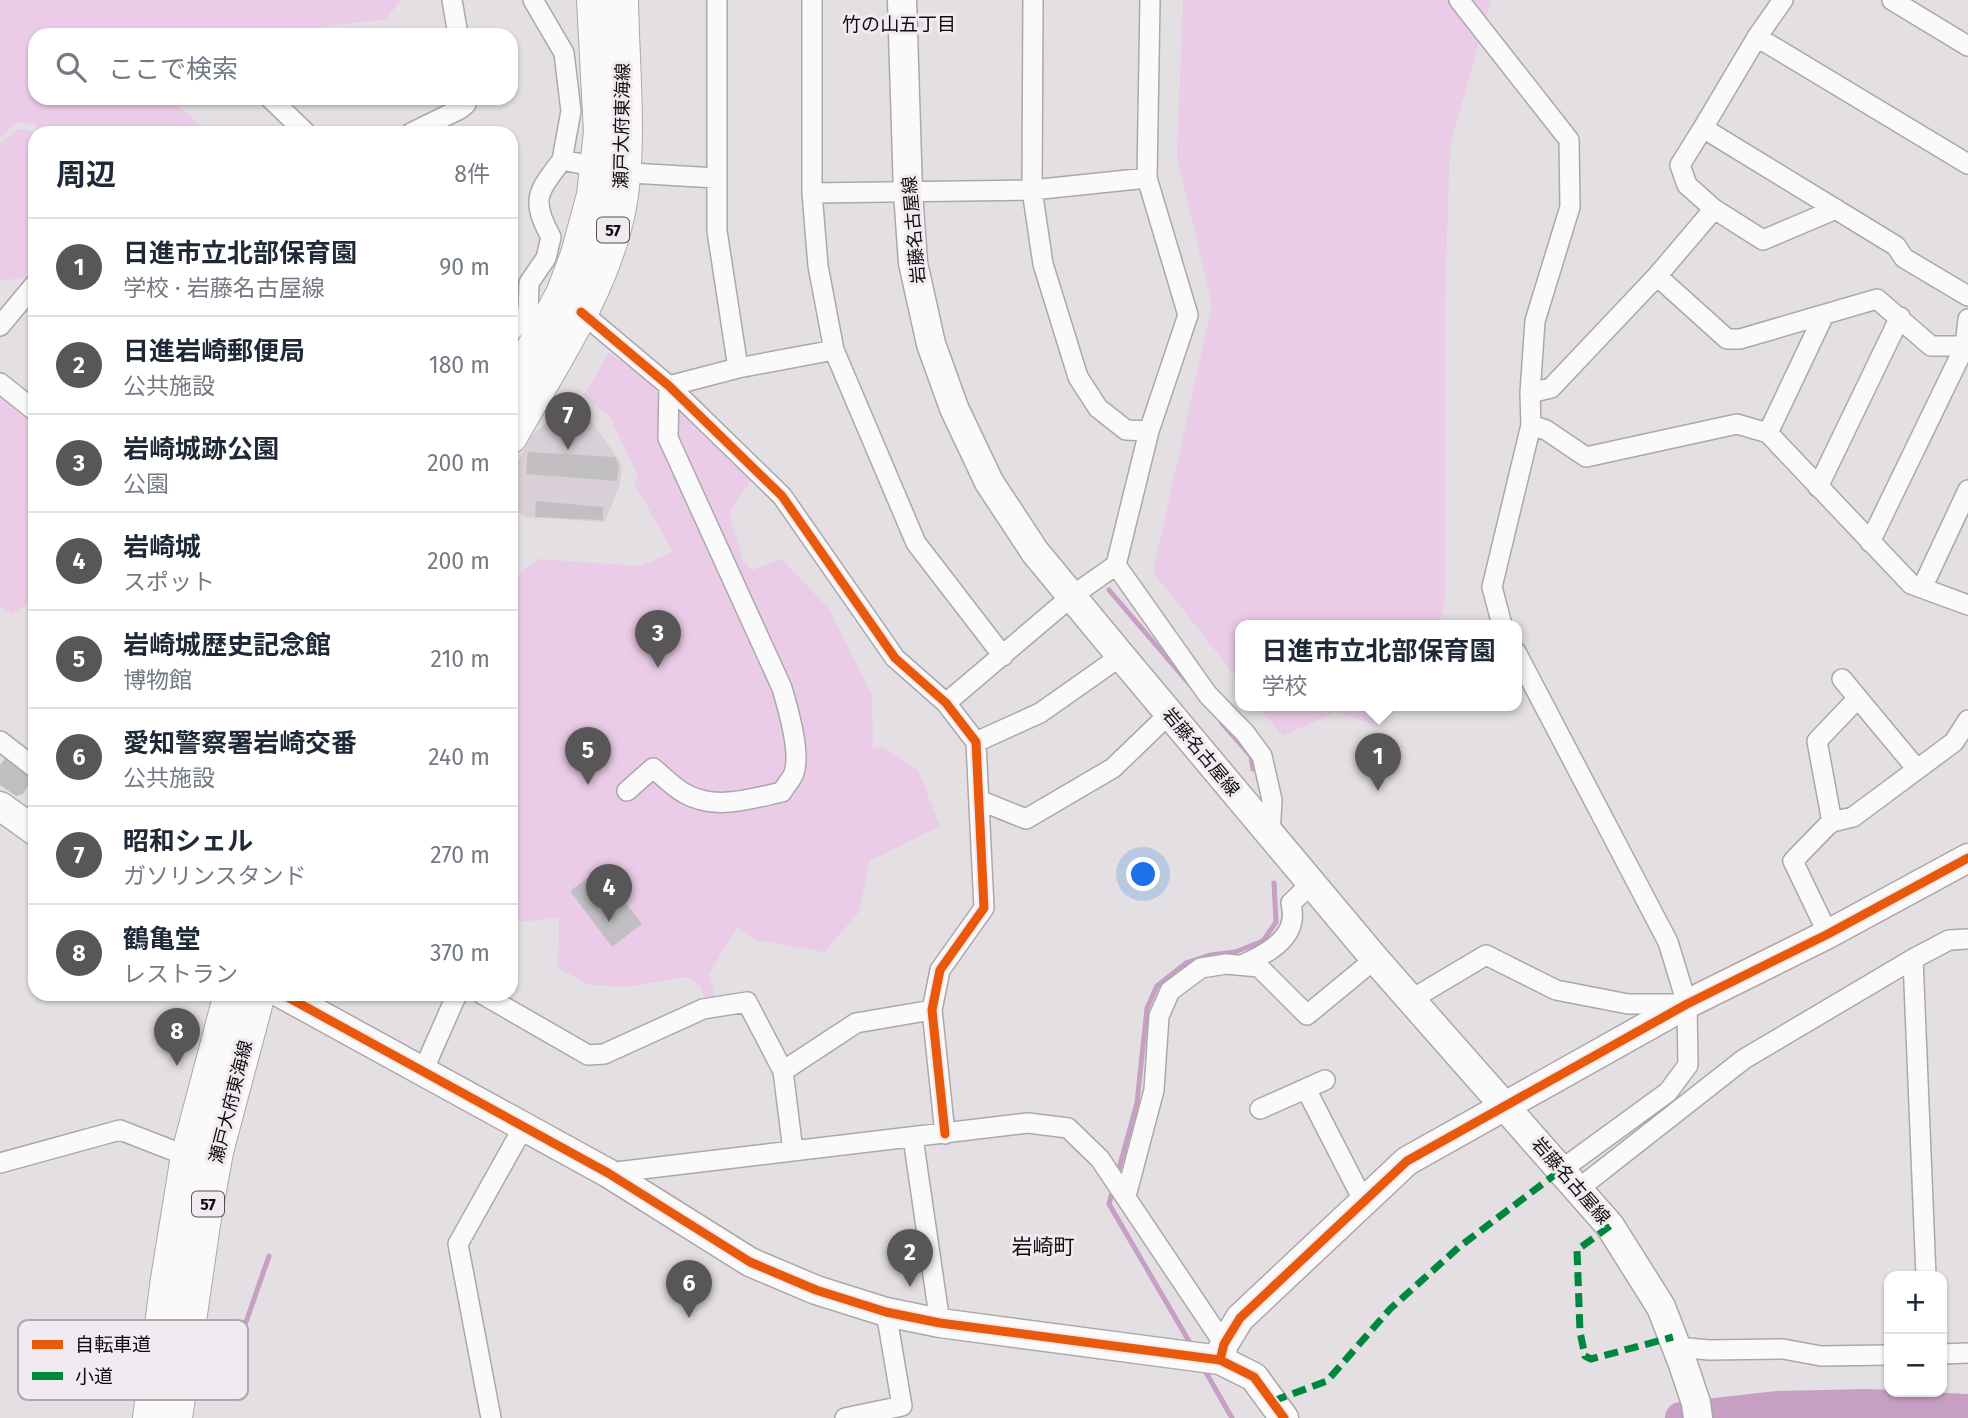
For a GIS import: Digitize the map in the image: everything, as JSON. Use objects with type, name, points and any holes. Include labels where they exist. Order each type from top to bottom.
[{"type":"main road","name":"瀬戸大府東海線","points":[[518,375],[562,294],[611,172],[600,132],[593,0]]},
{"type":"main road","name":"瀬戸大府東海線","points":[[518,424],[581,312],[615,226],[611,172],[622,0]]},
{"type":"main road","name":"瀬戸大府東海線","points":[[162,1320],[187,1156],[228,1001]]},
{"type":"main road","name":"瀬戸大府東海線","points":[[190,1320],[217,1152],[257,1001]]},
{"type":"main road","name":"瀬戸大府東海線","points":[[149,1418],[151,1400]]},
{"type":"main road","name":"瀬戸大府東海線","points":[[176,1418],[179,1400]]},
{"type":"street","points":[[452,0],[457,28]]},
{"type":"street","points":[[518,324],[528,312],[520,282],[546,258],[551,237],[539,206],[540,189],[562,160],[571,111],[564,53],[533,0]]},
{"type":"street","points":[[716,0],[717,231],[738,368]]},
{"type":"street","points":[[812,0],[811,193],[818,266],[834,350],[916,543],[1003,656]]},
{"type":"street","name":"岩藤名古屋線","points":[[902,0],[913,263],[931,344],[954,408],[989,482],[1035,552],[1169,714],[1375,959],[1610,1226],[1661,1307],[1696,1403],[1698,1418]]},
{"type":"street","points":[[1033,0],[1032,190],[1044,264],[1078,377],[1098,408],[1126,430],[1149,431]]},
{"type":"street","points":[[946,703],[1072,596],[1116,565],[1149,431],[1188,315],[1147,178],[1150,0]]},
{"type":"street","points":[[1459,0],[1569,140],[1570,207],[1535,321],[1530,393],[1531,425],[1492,587],[1501,620]]},
{"type":"street","points":[[1783,0],[1757,37],[1680,165],[1687,185],[1714,209],[1763,240],[1836,209]]},
{"type":"street","points":[[1892,0],[1968,46]]},
{"type":"street","points":[[1757,37],[1968,163]]},
{"type":"street","points":[[277,105],[299,126]]},
{"type":"street","points":[[425,126],[465,105]]},
{"type":"street","points":[[1703,128],[1896,246],[1904,258],[1968,296]]},
{"type":"street","points":[[562,160],[611,172],[716,177]]},
{"type":"street","points":[[811,193],[1032,190],[1147,178]]},
{"type":"street","points":[[1530,393],[1551,388],[1657,276],[1714,209]]},
{"type":"street","points":[[1657,276],[1727,340],[1740,339],[1877,299],[1931,346],[1966,346]]},
{"type":"street","points":[[0,326],[28,292]]},
{"type":"street","points":[[581,312],[669,386],[782,496],[895,658],[946,703],[976,742],[984,908],[940,970],[932,1010],[945,1134]]},
{"type":"street","points":[[1768,433],[1824,315]]},
{"type":"street","points":[[1818,487],[1900,317]]},
{"type":"street","points":[[1870,542],[1966,346],[1968,319]]},
{"type":"street","points":[[669,386],[738,368],[834,350]]},
{"type":"street","points":[[0,383],[28,405]]},
{"type":"street","points":[[627,791],[653,768],[683,793],[713,804],[736,802],[782,792],[794,772],[795,739],[782,688],[668,438],[669,386]]},
{"type":"street","points":[[1531,425],[1546,430],[1586,457],[1737,424],[1768,433],[1911,584],[1968,605]]},
{"type":"street","points":[[1922,588],[1968,490]]},
{"type":"street","points":[[1116,565],[1208,695],[1245,733],[1262,756],[1272,800],[1270,834]]},
{"type":"street","points":[[976,742],[1041,713],[1121,656]]},
{"type":"street","points":[[1522,663],[1668,942],[1687,1004],[1688,1065],[1668,1092],[1569,1180]]},
{"type":"street","points":[[1842,679],[1916,768]]},
{"type":"street","points":[[1832,822],[1817,741],[1858,698]]},
{"type":"street","points":[[979,800],[1026,820],[1113,768],[1169,714]]},
{"type":"street","points":[[1828,934],[1793,861],[1832,822],[1853,817],[1954,741],[1968,720]]},
{"type":"street","points":[[0,741],[28,763]]},
{"type":"street","points":[[0,806],[28,826]]},
{"type":"street","points":[[1212,1355],[1240,1318],[1406,1161],[1687,1004],[1828,934],[1968,858]]},
{"type":"street","points":[[1242,965],[1264,955],[1282,940],[1293,922],[1291,903],[1312,883]]},
{"type":"street","points":[[1569,1180],[1744,1059],[1913,958],[1949,940],[1968,939]]},
{"type":"street","points":[[1412,999],[1486,955],[1556,990],[1628,1004],[1687,1004]]},
{"type":"street","points":[[1913,958],[1926,1271]]},
{"type":"street","points":[[1118,1185],[1154,1090],[1159,1016],[1170,991],[1201,968],[1226,964],[1259,967],[1307,1015],[1375,959]]},
{"type":"street","points":[[295,1001],[608,1173],[750,1262],[816,1290],[886,1312],[940,1323],[1212,1355],[1254,1377],[1280,1411]]},
{"type":"street","points":[[422,1071],[454,1001]]},
{"type":"street","points":[[494,1001],[588,1055],[604,1054],[703,1009],[747,1002],[783,1071],[793,1151]]},
{"type":"street","points":[[783,1071],[856,1023],[932,1010]]},
{"type":"street","points":[[1260,1109],[1325,1080]]},
{"type":"street","points":[[1306,1089],[1364,1202]]},
{"type":"street","points":[[608,1173],[1028,1123],[1068,1129],[1100,1159],[1118,1185],[1212,1355]]},
{"type":"street","points":[[491,1418],[458,1244],[524,1126]]},
{"type":"street","points":[[0,1163],[120,1129],[187,1156]]},
{"type":"street","points":[[913,1138],[940,1323]]},
{"type":"street","points":[[845,1418],[902,1406],[886,1312]]},
{"type":"street","points":[[1680,1356],[1709,1350],[1783,1349],[1821,1356],[1884,1355]]},
{"type":"street","points":[[1947,1354],[1968,1353]]},
{"type":"shaded area","points":[[0,0],[400,0],[387,19],[313,28],[28,28],[28,105],[177,105],[200,126],[35,126],[16,122],[0,137]]},
{"type":"shaded area","points":[[1183,0],[1491,0],[1450,146],[1445,297],[1445,601],[1440,620],[1235,620],[1235,676],[1153,572],[1212,305],[1177,157]]},
{"type":"shaded area","points":[[18,129],[28,131],[28,277],[0,281],[0,144]]},
{"type":"shaded area","points":[[609,353],[670,395],[754,477],[729,513],[743,560],[752,570],[782,559],[829,609],[872,695],[873,747],[884,748],[918,770],[940,826],[870,861],[859,912],[824,952],[759,941],[737,927],[709,974],[717,1003],[709,1012],[700,985],[685,977],[628,987],[589,985],[558,968],[559,918],[518,921],[518,575],[538,559],[641,566],[673,552],[634,483],[638,476],[609,415],[583,396]]},
{"type":"shaded area","points":[[0,391],[28,413],[28,604],[12,614],[0,606]]},
{"type":"shaded area","points":[[569,403],[586,413],[622,465],[620,484],[605,522],[526,517],[518,512],[518,461],[532,435]]},
{"type":"shaded area","points":[[1263,711],[1395,711],[1380,726],[1335,712],[1283,736]]},
{"type":"building","points":[[528,452],[615,457],[619,465],[617,481],[526,474]]},
{"type":"building","points":[[536,501],[603,507],[603,520],[535,517]]},
{"type":"building","points":[[7,756],[28,771],[28,788],[23,794],[16,796],[0,785],[0,765]]},
{"type":"building","points":[[587,878],[604,899],[616,890],[642,924],[612,947],[570,891]]},
{"type":"waterway","points":[[1109,590],[1191,686]]},
{"type":"waterway","points":[[1222,723],[1251,756],[1253,769]]},
{"type":"waterway","points":[[1117,1176],[1137,1103],[1147,1008],[1157,986],[1186,963],[1211,955],[1235,952],[1263,941],[1276,922],[1274,883]]},
{"type":"waterway","points":[[1113,1189],[1109,1204],[1193,1348]]},
{"type":"waterway","points":[[247,1320],[269,1256]]},
{"type":"waterway","points":[[1204,1369],[1232,1418]]},
{"type":"waterway","points":[[1681,1418],[1778,1407],[1868,1405],[1968,1410]]},
{"type":"marked path","points":[[1273,1401],[1327,1381],[1390,1309],[1459,1247],[1561,1170]]},
{"type":"marked path","points":[[1610,1226],[1577,1250],[1580,1332],[1585,1356],[1591,1359],[1673,1337]]},
{"type":"cycle path","points":[[581,312],[669,386],[782,496],[895,658],[946,703],[976,742],[984,908],[940,970],[932,1010],[945,1134]]},
{"type":"cycle path","points":[[1220,1360],[1224,1344],[1240,1318],[1407,1161],[1687,1004],[1828,934],[1968,858]]},
{"type":"cycle path","points":[[295,1001],[608,1173],[750,1262],[816,1290],[886,1312],[940,1323],[1220,1360],[1254,1377],[1284,1418]]},
{"type":"place","name":"昭和シェル","points":[[568,450]]},
{"type":"place","name":"岩崎城跡公園","points":[[658,668]]},
{"type":"place","name":"岩崎城歴史記念館","points":[[588,785]]},
{"type":"place","name":"日進市立北部保育園","points":[[1378,791]]},
{"type":"place","name":"岩崎城","points":[[609,922]]},
{"type":"place","name":"鶴亀堂","points":[[177,1066]]},
{"type":"place","name":"日進岩崎郵便局","points":[[910,1287]]},
{"type":"place","name":"愛知警察署岩崎交番","points":[[689,1318]]},
{"type":"district","name":"竹の山五丁目","points":[[899,24]]},
{"type":"district","name":"岩崎町","points":[[1043,1247]]}]
